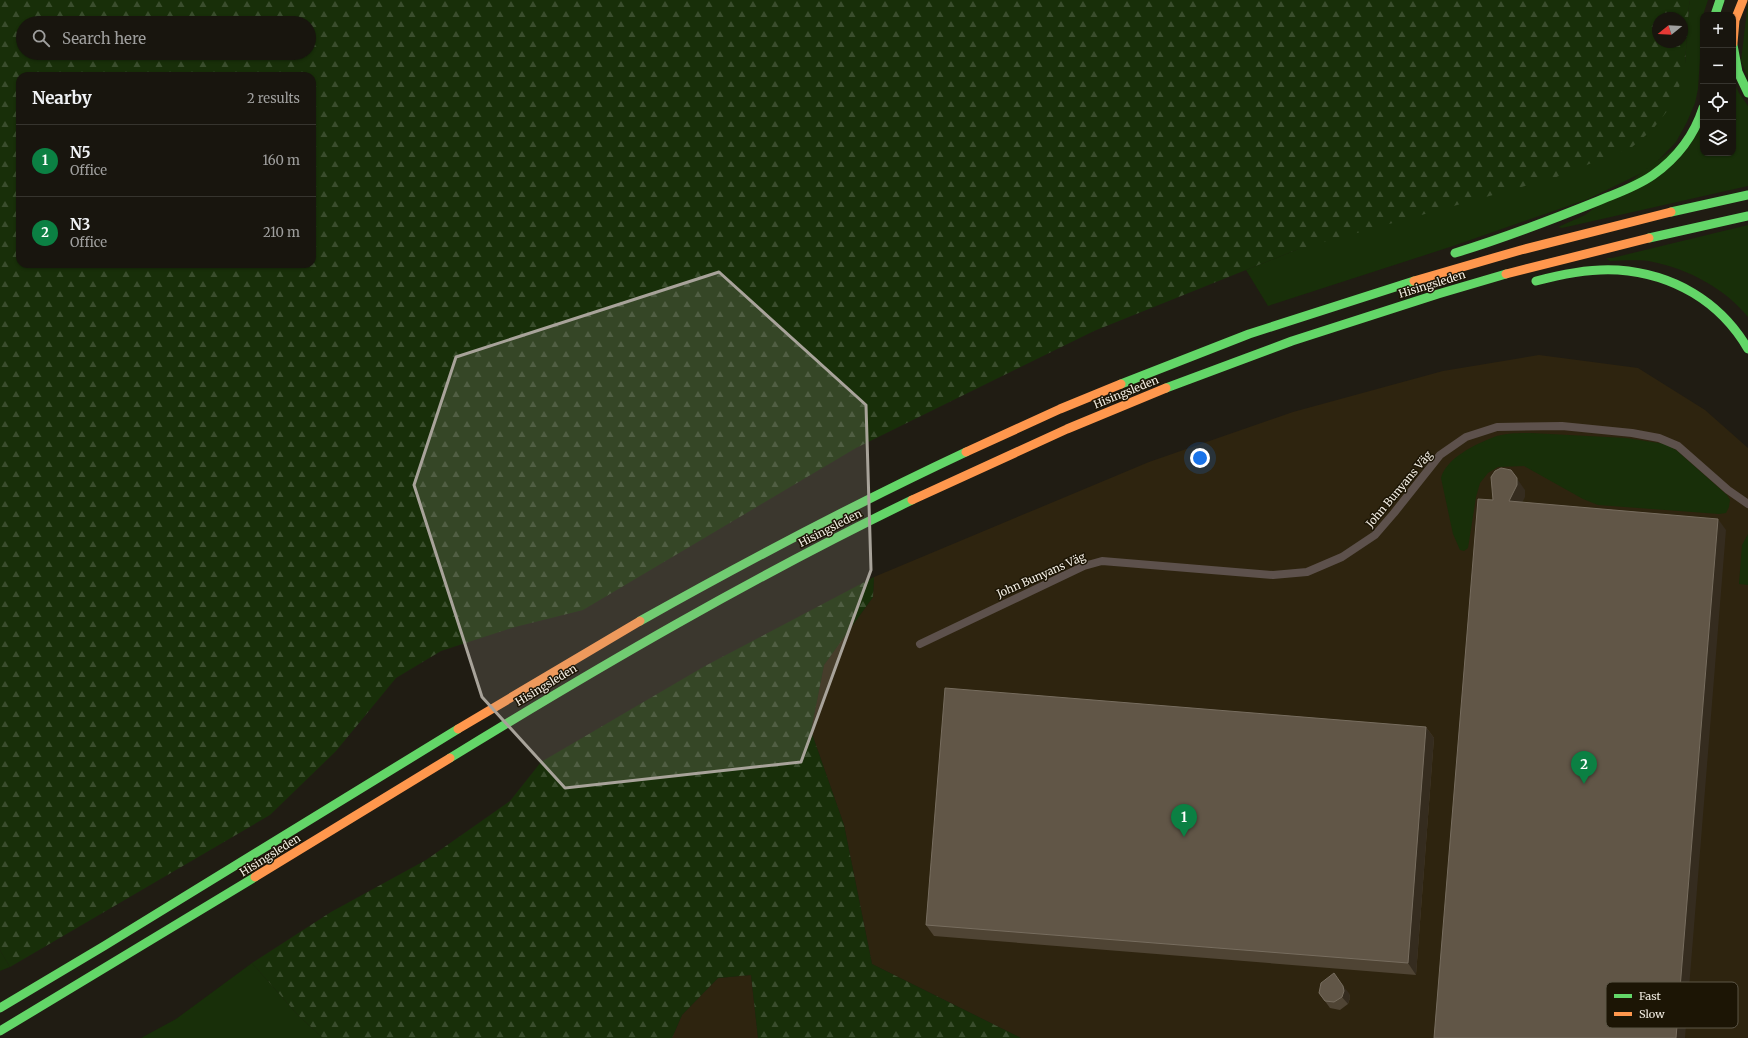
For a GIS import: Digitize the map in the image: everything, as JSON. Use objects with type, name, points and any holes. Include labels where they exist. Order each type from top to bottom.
[{"type":"highway","points":[[1716,12],[1720,0]]},
{"type":"highway","points":[[1736,18],[1743,0]]},
{"type":"highway","points":[[1734,48],[1738,72],[1748,93]]},
{"type":"highway","points":[[1443,257],[1575,211],[1651,177],[1672,160],[1685,145],[1694,130],[1700,115]]},
{"type":"highway","name":"Hisingsleden","points":[[0,1008],[188,896],[541,679],[625,630],[811,528],[924,472],[1059,410],[1242,337],[1313,313],[1393,287],[1518,250],[1617,224],[1748,195]]},
{"type":"highway","name":"Hisingsleden","points":[[0,1031],[188,920],[428,771],[589,674],[699,611],[798,558],[966,474],[1131,402],[1280,346],[1459,288],[1521,270],[1676,231],[1748,216]]},
{"type":"highway","points":[[1526,284],[1548,278],[1598,270],[1617,270],[1643,274],[1684,288],[1714,307],[1737,330],[1748,349]]},
{"type":"highway","points":[[1459,288],[1470,294]]},
{"type":"highway","points":[[1313,313],[1320,302]]},
{"type":"lane","name":"John Bunyans Väg","points":[[920,644],[1084,566],[1102,561],[1273,575],[1307,572],[1342,557],[1375,535],[1440,455],[1466,437],[1497,427],[1562,426],[1632,433],[1659,438],[1678,446],[1728,490],[1748,504]]},
{"type":"highlighted area","points":[[719,272],[866,405],[871,570],[801,762],[565,788],[482,697],[414,485],[456,357]]},
{"type":"shaded area","points":[[1539,355],[1638,368],[1705,410],[1748,448],[1748,1038],[1021,1038],[872,964],[844,825],[811,731],[824,665],[873,597],[874,577],[1149,462],[1293,412],[1443,371]]},
{"type":"shaded area","points":[[751,975],[758,1038],[672,1038],[682,1015],[718,978]]},
{"type":"green space","points":[[0,0],[1690,0],[1688,20],[1688,12],[1652,12],[1652,48],[1686,48],[1685,63],[1676,100],[1652,130],[1632,147],[1554,178],[1296,250],[1094,331],[856,448],[583,610],[515,627],[441,651],[396,678],[336,751],[270,815],[10,967],[0,950]]},
{"type":"green space","points":[[1690,0],[1708,0],[1704,12],[1700,12],[1700,59],[1698,89],[1695,103],[1676,142],[1650,169],[1588,199],[1453,246],[1268,306],[1246,270],[1296,250],[1685,63],[1686,48],[1688,48]]},
{"type":"green space","points":[[1748,2],[1748,78],[1741,61]]},
{"type":"green space","points":[[1736,86],[1748,106],[1748,186],[1562,228],[1558,227],[1585,215],[1700,129],[1700,156],[1736,156]]},
{"type":"green space","points":[[1748,225],[1748,317],[1718,289],[1693,275],[1666,265],[1648,261],[1610,261],[1606,258],[1612,258]]},
{"type":"green space","points":[[1531,433],[1626,438],[1665,444],[1676,450],[1727,495],[1730,500],[1729,507],[1726,513],[1719,514],[1598,505],[1583,499],[1524,466],[1498,467],[1488,473],[1480,483],[1476,497],[1468,548],[1464,551],[1460,550],[1453,534],[1441,478],[1444,471],[1455,458],[1487,440],[1507,434]]},
{"type":"green space","points":[[1748,534],[1748,585],[1739,584],[1742,545]]},
{"type":"green space","points":[[874,577],[873,597],[824,665],[811,731],[844,825],[872,964],[1021,1038],[758,1038],[751,975],[718,978],[682,1015],[672,1038],[323,1038],[298,1015],[252,963],[331,912],[426,860],[510,801],[541,762],[705,666]]},
{"type":"green space","points":[[0,950],[10,967],[0,971]]},
{"type":"green space","points":[[252,963],[298,1015],[323,1038],[141,1038],[176,1019]]},
{"type":"building","points":[[1501,468],[1511,470],[1517,478],[1517,485],[1509,501],[1718,519],[1681,982],[1606,982],[1606,1028],[1677,1028],[1676,1038],[1434,1038],[1478,499],[1493,500],[1491,477],[1495,471]]},
{"type":"building","points":[[945,688],[1426,727],[1408,963],[926,925]]},
{"type":"building","points":[[1334,973],[1343,986],[1344,991],[1342,997],[1334,1002],[1325,1001],[1319,993],[1321,983]]},
{"type":"traffic: fast","points":[[1716,12],[1720,0]]},
{"type":"traffic: fast","points":[[1734,48],[1738,72],[1748,93]]},
{"type":"traffic: fast","points":[[1455,253],[1563,215],[1640,183],[1662,168],[1677,154],[1690,137],[1700,116]]},
{"type":"traffic: fast","points":[[1671,212],[1748,195]]},
{"type":"traffic: fast","points":[[1649,238],[1748,216]]},
{"type":"traffic: fast","points":[[1536,281],[1566,274],[1597,270],[1618,270],[1658,277],[1676,284],[1709,304],[1724,317],[1737,332],[1748,349]]},
{"type":"traffic: fast","points":[[1166,388],[1292,341],[1438,294],[1506,274]]},
{"type":"traffic: fast","points":[[1121,384],[1249,334],[1414,281]]},
{"type":"traffic: fast","points":[[640,621],[720,577],[883,492],[966,452]]},
{"type":"traffic: fast","points":[[450,758],[620,656],[735,591],[912,500]]},
{"type":"traffic: fast","points":[[0,1008],[458,729]]},
{"type":"traffic: fast","points":[[0,1031],[255,877]]},
{"type":"traffic: slow","points":[[1736,18],[1743,0]]},
{"type":"traffic: slow","points":[[1414,281],[1521,250],[1671,212]]},
{"type":"traffic: slow","points":[[1506,274],[1649,238]]},
{"type":"traffic: slow","points":[[966,452],[1060,409],[1121,384]]},
{"type":"traffic: slow","points":[[912,500],[1067,429],[1166,388]]},
{"type":"traffic: slow","points":[[458,729],[640,621]]},
{"type":"traffic: slow","points":[[255,877],[450,758]]},
{"type":"place","name":"N3","points":[[1584,784]]},
{"type":"place","name":"N5","points":[[1184,837]]}]
